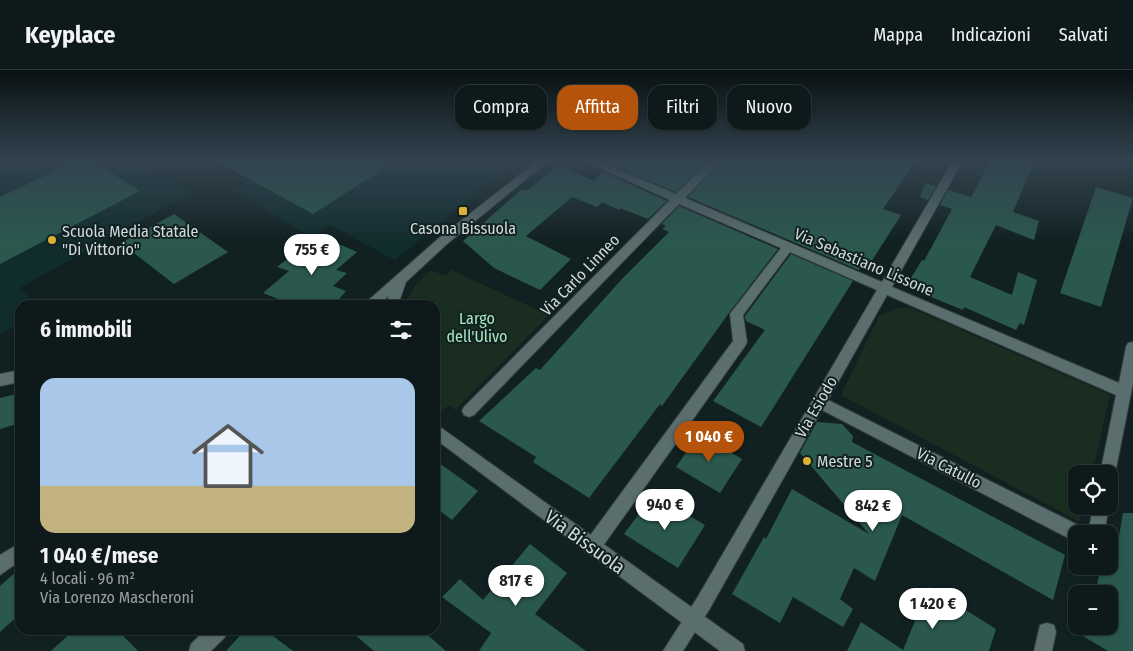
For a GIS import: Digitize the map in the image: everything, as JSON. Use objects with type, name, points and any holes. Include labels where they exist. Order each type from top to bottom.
[{"type":"street","points":[[375,300],[443,241],[508,189]]},
{"type":"street","name":"Via Sebastiano Lissone","points":[[655,189],[1124,392]]},
{"type":"street","name":"Via Carlo Linneo","points":[[469,411],[688,189]]},
{"type":"street","name":"Via Esiodo","points":[[672,651],[703,604],[941,189]]},
{"type":"street","points":[[592,547],[740,342],[736,314],[788,247]]},
{"type":"street","points":[[394,300],[400,280]]},
{"type":"street","points":[[1110,465],[1133,347]]},
{"type":"street","points":[[0,380],[15,377]]},
{"type":"street","name":"Via Catullo","points":[[819,402],[1068,529]]},
{"type":"street","name":"Via Bissuola","points":[[440,435],[736,651]]},
{"type":"street","points":[[0,566],[15,555]]},
{"type":"street","points":[[1043,651],[1047,632]]},
{"type":"street","points":[[198,651],[213,635]]},
{"type":"shaded area","name":"Scuola Media Statale \"Di Vittorio\"","points":[[0,189],[184,189],[191,193],[19,288],[32,300],[15,300],[15,326],[0,335]]},
{"type":"shaded area","points":[[482,189],[395,260],[330,225],[312,238],[232,190]]},
{"type":"green space","name":"Largo dell'Ulivo","points":[[431,270],[446,276],[451,270],[549,315],[455,410],[449,405],[440,412],[440,300],[407,300],[416,284]]},
{"type":"green space","points":[[898,308],[911,308],[1110,395],[1094,465],[1068,465],[1068,515],[1082,515],[1080,522],[841,395],[879,316]]},
{"type":"building","points":[[17,189],[137,189],[140,191],[0,264],[0,197]]},
{"type":"building","points":[[268,189],[352,189],[313,214]]},
{"type":"building","points":[[522,189],[526,191],[528,189],[641,189],[667,201],[648,219],[620,208],[619,210],[602,202],[597,207],[572,197],[526,236],[571,259],[540,290],[494,268],[463,241]]},
{"type":"building","points":[[695,189],[897,189],[883,209],[901,215],[868,267],[863,265],[859,270],[688,197]]},
{"type":"building","points":[[923,189],[934,189],[928,200],[920,197]]},
{"type":"building","points":[[975,189],[1023,189],[1013,212],[1039,221],[1034,240],[996,225],[970,277],[1012,295],[1018,272],[1037,280],[1024,325],[1020,323],[1016,330],[964,307],[963,310],[916,291],[909,281],[922,260],[924,261],[952,209],[940,205],[948,190],[971,197]]},
{"type":"building","points":[[1095,189],[1103,189],[1133,198],[1101,307],[1060,293]]},
{"type":"building","points":[[679,206],[778,249],[662,406],[660,404],[589,498],[533,462],[536,457],[479,421],[536,368],[540,370],[622,279],[669,232],[662,229],[666,226],[662,224]]},
{"type":"building","points":[[174,214],[228,252],[174,284],[121,243]]},
{"type":"building","points":[[322,241],[334,248],[339,244],[357,252],[336,270],[347,273],[333,286],[346,291],[338,300],[280,300],[263,293],[289,271],[277,267],[299,250],[306,253]]},
{"type":"building","points":[[791,254],[853,281],[761,427],[713,401],[765,330],[746,321],[745,316]]},
{"type":"building","points":[[15,394],[15,424],[0,429],[0,398]]},
{"type":"building","points":[[817,422],[842,424],[853,436],[852,442],[1065,555],[1053,600],[902,515],[875,581],[854,568],[840,599],[853,609],[843,627],[793,597],[780,623],[732,594],[764,537],[766,539],[792,489],[869,534],[800,453]]},
{"type":"building","points":[[699,434],[742,459],[720,493],[676,467]]},
{"type":"building","points":[[440,464],[478,491],[452,520],[440,511]]},
{"type":"building","points":[[653,495],[705,525],[678,568],[624,534]]},
{"type":"building","points":[[1123,513],[1133,513],[1133,651],[1108,651],[1081,635],[1118,635],[1118,585],[1097,585],[1099,575],[1118,575],[1118,542]]},
{"type":"building","points":[[530,544],[567,573],[535,614],[586,651],[479,651],[491,633],[442,597],[460,579],[483,600]]},
{"type":"building","points":[[15,572],[15,618],[0,632],[0,586]]},
{"type":"building","points":[[929,587],[996,629],[989,651],[847,651],[861,622],[903,650]]},
{"type":"building","points":[[69,635],[122,635],[138,651],[51,651]]},
{"type":"building","points":[[240,635],[272,635],[293,651],[226,651]]},
{"type":"building","points":[[355,635],[428,635],[446,651],[374,651]]},
{"type":"place","name":"Casona Bissuola","points":[[463,211]]},
{"type":"place","name":"Scuola Media Statale \"Di Vittorio\"","points":[[52,240]]},
{"type":"place","name":"Mestre 5","points":[[807,461]]}]
